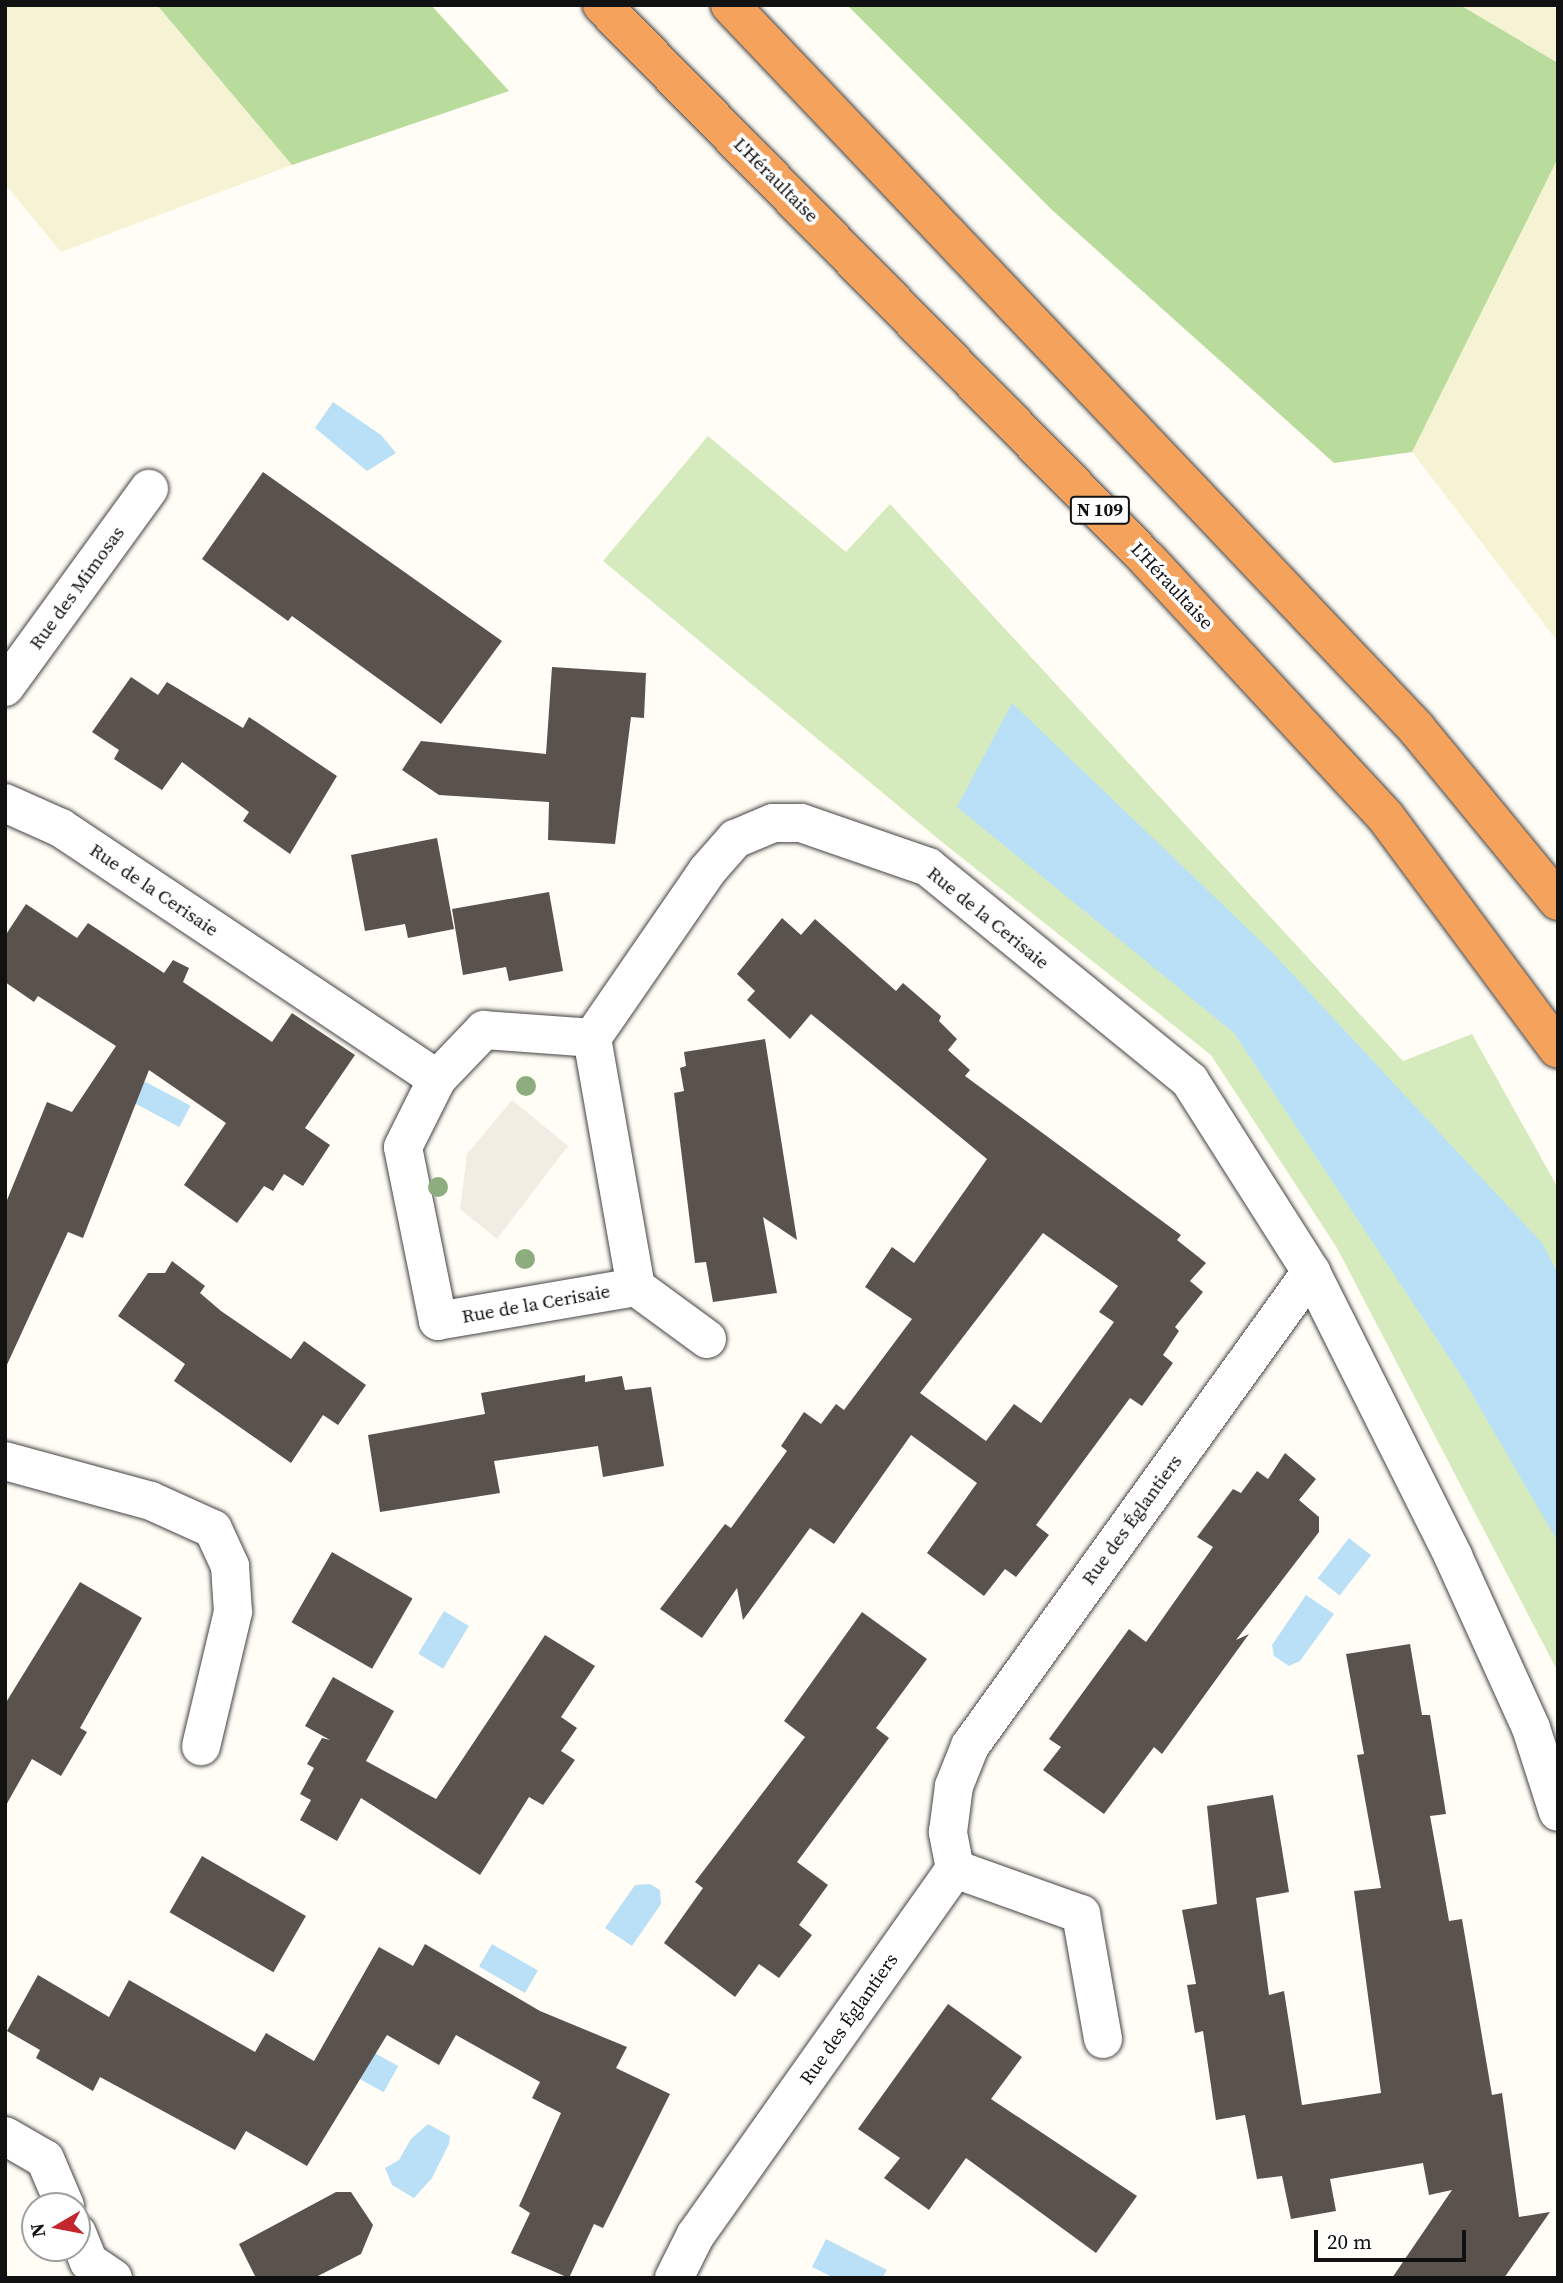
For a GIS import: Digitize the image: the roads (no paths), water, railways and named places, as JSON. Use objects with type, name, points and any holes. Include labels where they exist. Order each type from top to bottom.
[{"type":"highway","name":"L'Héraultaise","points":[[602,5],[1147,559],[1385,816],[1558,1049]]},
{"type":"highway","points":[[730,5],[1416,728],[1558,901]]},
{"type":"street","name":"Rue des Mimosas","points":[[5,687],[149,489]]},
{"type":"street","name":"Rue de la Cerisaie","points":[[5,803],[61,828],[437,1079]]},
{"type":"street","name":"Rue de la Cerisaie","points":[[592,1038],[484,1030],[437,1079],[403,1147],[438,1321],[636,1287],[592,1038],[707,871],[735,839],[773,823],[801,823],[929,867],[1190,1082],[1311,1272]]},
{"type":"street","points":[[1311,1272],[1453,1556],[1531,1728],[1558,1812]]},
{"type":"street","name":"Rue des Églantiers","points":[[674,2278],[695,2236],[955,1869],[948,1832],[954,1786],[970,1746],[1311,1272]]},
{"type":"street","points":[[636,1287],[707,1339]]},
{"type":"street","points":[[5,1461],[151,1502],[213,1529],[230,1566],[233,1612],[201,1746]]},
{"type":"street","points":[[955,1869],[1082,1914],[1103,2039]]},
{"type":"street","points":[[5,2136],[45,2159],[59,2192]]},
{"type":"water","points":[[333,402],[381,435],[396,453],[367,471],[315,428]]},
{"type":"water","points":[[1012,703],[1270,950],[1543,1244],[1558,1274],[1558,1542],[1462,1377],[1234,1033],[957,807]]},
{"type":"water","points":[[142,1080],[191,1106],[179,1127],[131,1101]]},
{"type":"water","points":[[1349,1538],[1371,1555],[1340,1595],[1318,1578]]},
{"type":"water","points":[[1306,1595],[1334,1614],[1300,1661],[1289,1666],[1274,1656],[1272,1645]]},
{"type":"water","points":[[444,1611],[469,1626],[443,1669],[418,1654]]},
{"type":"water","points":[[650,1884],[660,1890],[661,1904],[632,1946],[605,1928],[635,1885]]},
{"type":"water","points":[[492,1944],[538,1970],[525,1993],[479,1967]]},
{"type":"water","points":[[344,2036],[398,2066],[384,2092],[329,2062]]},
{"type":"water","points":[[428,2124],[450,2136],[449,2144],[432,2178],[414,2198],[392,2185],[385,2168],[399,2160],[411,2139]]},
{"type":"water","points":[[826,2239],[887,2270],[882,2278],[834,2278],[812,2267]]}]
